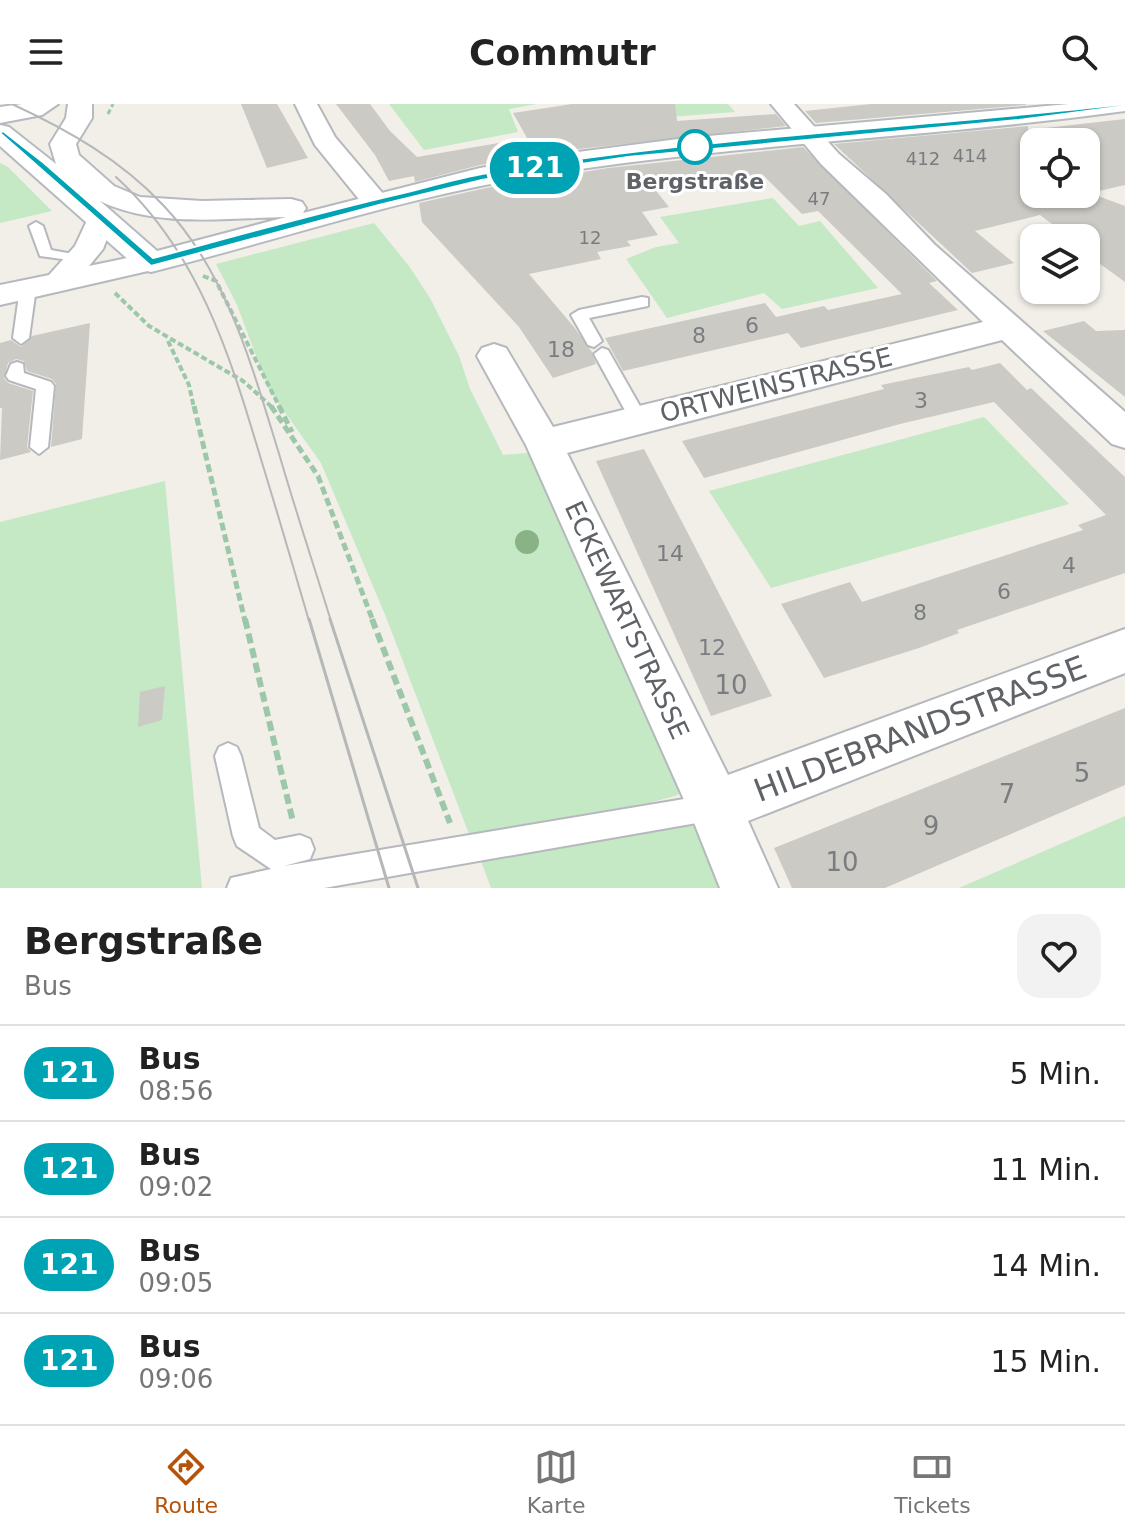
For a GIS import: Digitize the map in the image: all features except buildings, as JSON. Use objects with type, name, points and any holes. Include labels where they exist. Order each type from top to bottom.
[{"type":"main road","points":[[0,115],[33,110],[46,104]]},
{"type":"main road","points":[[80,104],[79,118],[63,144],[66,158],[104,192],[134,206],[202,210],[367,205]]},
{"type":"main road","points":[[0,133],[151,262],[482,177],[575,162],[1125,104]]},
{"type":"street","points":[[306,104],[324,140],[367,205]]},
{"type":"street","points":[[782,104],[830,159],[1125,434]]},
{"type":"street","points":[[70,269],[88,249],[101,218]]},
{"type":"street","points":[[14,292],[70,269],[151,262]]},
{"type":"street","name":"ORTWEINSTRASSE","points":[[544,444],[1008,327]]},
{"type":"street","name":"ECKEWARTSTRASSE","points":[[494,356],[544,444],[715,807],[749,888]]},
{"type":"street","name":"HILDEBRANDSTRASSE","points":[[715,807],[1125,651]]},
{"type":"lane","points":[[36,226],[45,253],[70,269]]},
{"type":"lane","points":[[14,292],[21,338]]},
{"type":"lane","points":[[639,420],[579,315],[642,302]]},
{"type":"lane","points":[[17,368],[15,376],[45,386],[39,447]]},
{"type":"lane","points":[[228,756],[247,836],[272,855],[300,849]]},
{"type":"lane","points":[[241,888],[715,807]]},
{"type":"path","points":[[193,272],[216,281],[298,445]]},
{"type":"path","points":[[110,286],[132,315],[167,340],[262,396],[318,476],[459,849]]},
{"type":"path","points":[[167,340],[189,385],[300,849]]},
{"type":"green space","points":[[389,104],[537,104],[509,109],[518,132],[424,150]]},
{"type":"green space","points":[[591,104],[728,104],[735,112],[603,122]]},
{"type":"green space","points":[[0,163],[8,167],[52,211],[0,223]]},
{"type":"green space","points":[[773,198],[799,226],[820,221],[878,288],[782,309],[764,293],[667,318],[626,259],[656,247],[679,243],[660,217]]},
{"type":"green space","points":[[374,223],[430,298],[503,455],[529,453],[683,782],[678,795],[649,803],[469,834],[386,617],[321,463],[269,390],[237,305],[216,264]]},
{"type":"green space","points":[[984,417],[1069,504],[771,588],[709,491]]},
{"type":"green space","points":[[165,481],[202,888],[0,888],[0,522]]},
{"type":"green space","points":[[1125,816],[1125,888],[959,888]]},
{"type":"green space","points":[[697,818],[725,888],[491,888],[479,856]]},
{"type":"tram line","points":[[12,104],[53,124],[130,174],[163,205],[205,261],[236,324],[248,357],[331,621]]},
{"type":"tram line","points":[[116,177],[169,238],[207,306],[236,379],[309,621]]},
{"type":"tram line","points":[[309,619],[389,888]]},
{"type":"tram line","points":[[330,619],[418,888]]},
{"type":"bus line","name":"121","points":[[0,133],[151,262],[376,202],[535,168],[628,154],[1125,104]]},
{"type":"place","name":"Bergstraße","points":[[695,147]]}]
